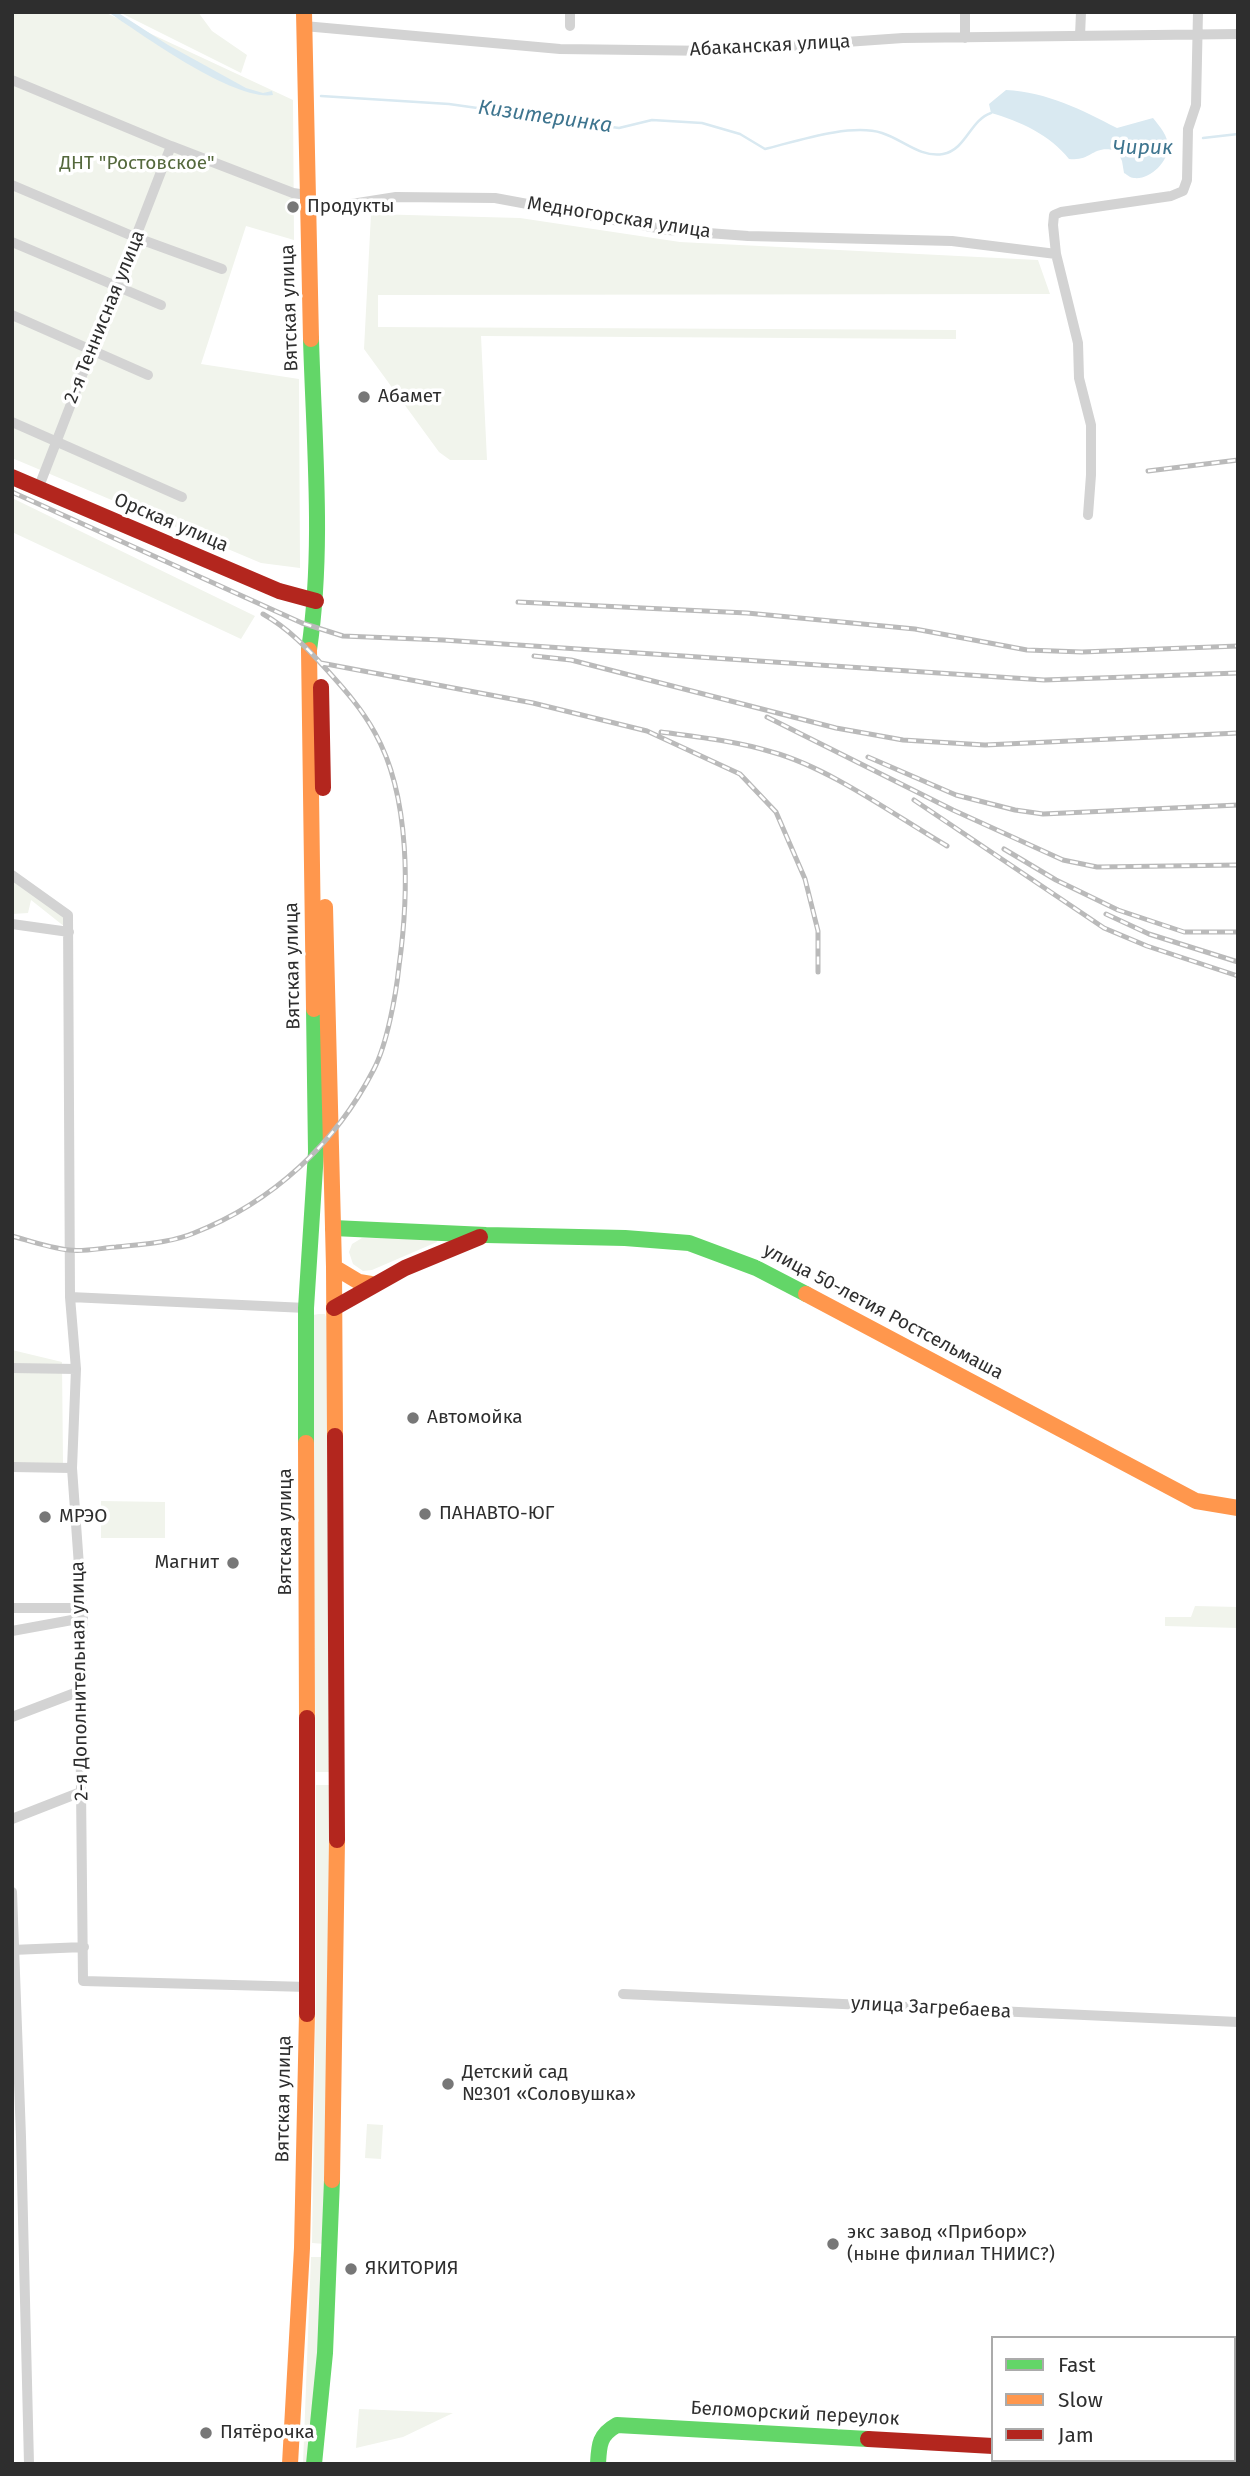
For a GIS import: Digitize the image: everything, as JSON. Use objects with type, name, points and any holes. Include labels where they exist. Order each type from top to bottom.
[{"type":"main road","name":"Вятская улица","points":[[290,2464],[302,2248],[308,1987],[306,1308],[316,1152],[309,651],[318,561],[304,19]]},
{"type":"main road","name":"Орская улица","points":[[12,477],[279,591],[316,601]]},
{"type":"main road","name":"Вятская улица","points":[[314,2464],[324,2367],[331,2249],[337,1918],[334,1267],[321,641],[316,601]]},
{"type":"main road","name":"улица 50-летия Ростсельмаша","points":[[310,1226],[486,1235],[625,1238],[689,1243],[755,1268],[1196,1501],[1238,1508]]},
{"type":"main road","points":[[306,1308],[334,1308],[371,1284],[441,1251],[486,1235]]},
{"type":"main road","points":[[309,1250],[359,1282],[371,1284]]},
{"type":"main road","points":[[308,1782],[324,1774],[336,1780]]},
{"type":"main road","points":[[302,2248],[318,2253],[331,2249]]},
{"type":"main road","name":"Беломорский переулок","points":[[598,2464],[599,2438],[617,2425],[991,2446]]},
{"type":"street","points":[[570,12],[570,26]]},
{"type":"street","points":[[965,12],[965,38]]},
{"type":"street","points":[[1080,36],[1081,12]]},
{"type":"street","points":[[1088,515],[1091,425],[1079,378],[1078,343],[1056,254],[1054,215],[1171,196],[1183,191],[1186,186],[1188,129],[1196,105],[1198,12]]},
{"type":"street","name":"Абаканская улица","points":[[304,19],[569,49],[717,51],[903,38],[1238,34]]},
{"type":"street","points":[[12,80],[293,193],[307,203]]},
{"type":"street","name":"2-я Теннисная улица","points":[[38,489],[172,146]]},
{"type":"street","points":[[12,185],[136,238],[222,269]]},
{"type":"street","name":"Медногорская улица","points":[[307,203],[396,197],[495,198],[668,230],[748,236],[953,241],[1056,254]]},
{"type":"street","points":[[12,242],[161,305]]},
{"type":"street","points":[[12,315],[148,375]]},
{"type":"street","points":[[12,422],[182,496]]},
{"type":"street","name":"2-я Дополнительная улица","points":[[12,875],[68,915],[70,1297],[76,1369],[72,1468],[82,1613],[80,1691],[83,1981],[308,1987]]},
{"type":"street","points":[[12,924],[69,932]]},
{"type":"street","points":[[70,1297],[306,1308]]},
{"type":"street","points":[[12,1368],[76,1369]]},
{"type":"street","points":[[12,1467],[72,1468]]},
{"type":"street","points":[[12,1608],[82,1613]]},
{"type":"street","points":[[12,1631],[82,1613]]},
{"type":"street","points":[[12,1717],[80,1691]]},
{"type":"street","points":[[12,1819],[81,1791]]},
{"type":"street","points":[[12,1892],[17,2137],[26,2324],[29,2464]]},
{"type":"street","points":[[14,1950],[84,1947]]},
{"type":"street","name":"улица Загребаева","points":[[623,1994],[1238,2022]]},
{"type":"street","points":[[12,2325],[26,2324]]},
{"type":"green space","name":"ДНТ \"Ростовское\"","points":[[12,12],[104,12],[293,100],[294,240],[246,226],[201,364],[299,379],[300,568],[261,563],[12,458]]},
{"type":"green space","points":[[119,12],[198,12],[212,31],[247,55],[241,73]]},
{"type":"green space","points":[[371,214],[520,218],[680,242],[1038,260],[1050,294],[378,295],[378,327],[956,330],[956,339],[481,336],[487,460],[450,460],[439,452],[364,349]]},
{"type":"green space","points":[[12,498],[255,616],[241,639],[12,532]]},
{"type":"green space","points":[[12,876],[66,917],[65,927],[31,900],[28,913],[12,914]]},
{"type":"green space","points":[[362,1238],[436,1239],[437,1242],[372,1270],[363,1271],[353,1264],[349,1252],[352,1244]]},
{"type":"green space","points":[[325,1314],[329,1772],[316,1772],[311,1323],[313,1315]]},
{"type":"green space","points":[[12,1350],[62,1362],[63,1464],[12,1464]]},
{"type":"green space","points":[[101,1501],[165,1502],[165,1538],[101,1538]]},
{"type":"green space","points":[[1195,1606],[1238,1607],[1238,1628],[1165,1626],[1165,1617],[1191,1617]]},
{"type":"green space","points":[[316,1785],[329,1785],[330,1989],[325,2244],[312,2243]]},
{"type":"green space","points":[[367,2124],[383,2125],[381,2159],[365,2158]]},
{"type":"green space","points":[[311,2257],[326,2257],[309,2464],[303,2464]]},
{"type":"green space","points":[[359,2409],[453,2413],[403,2437],[356,2448]]},
{"type":"water","points":[[108,12],[117,12],[168,45],[246,88],[263,93],[272,91],[273,95],[235,88],[212,77]]},
{"type":"water","name":"Чирик","points":[[1006,90],[1050,98],[1117,128],[1153,118],[1167,139],[1165,158],[1152,173],[1140,178],[1124,173],[1117,151],[1102,150],[1083,158],[1069,159],[1053,143],[1034,130],[991,113],[989,104]]},
{"type":"waterway","name":"Кизитеринка","points":[[321,96],[449,104],[619,128],[652,120],[702,123],[740,134],[765,149],[824,134],[869,130],[882,133],[919,151],[935,154],[943,154],[957,147],[978,122],[991,113]]},
{"type":"waterway","name":"Кизитеринка","points":[[1203,138],[1238,134]]},
{"type":"railway","points":[[1148,471],[1238,460]]},
{"type":"railway","points":[[12,492],[302,623],[343,636],[443,640],[1044,680],[1238,673]]},
{"type":"railway","points":[[518,602],[747,613],[915,629],[1027,650],[1082,652],[1238,646]]},
{"type":"railway","points":[[12,1236],[55,1248],[87,1250],[175,1239],[223,1220],[276,1187],[321,1145],[359,1096],[379,1059],[396,991],[405,909],[404,847],[395,786],[387,758],[375,733],[353,700],[305,647],[263,614]]},
{"type":"railway","points":[[534,656],[571,660],[836,728],[903,740],[985,745],[1238,733]]},
{"type":"railway","points":[[321,663],[533,703],[647,731],[740,774],[776,812],[805,879],[818,931],[818,972]]},
{"type":"railway","points":[[767,717],[953,810],[1063,860],[1097,867],[1238,865]]},
{"type":"railway","points":[[661,732],[745,745],[794,759],[861,793],[947,846]]},
{"type":"railway","points":[[868,757],[956,795],[1043,814],[1238,805]]},
{"type":"railway","points":[[914,800],[1104,928],[1147,946],[1238,976]]},
{"type":"railway","points":[[1004,849],[1056,880],[1118,910],[1184,932],[1238,932]]},
{"type":"railway","points":[[1106,914],[1149,934],[1238,962]]},
{"type":"traffic: fast","points":[[309,650],[314,611],[317,534],[311,339]]},
{"type":"traffic: fast","points":[[306,1443],[306,1308],[316,1152],[314,1009]]},
{"type":"traffic: fast","points":[[333,1228],[625,1238],[689,1243],[756,1268],[806,1294]]},
{"type":"traffic: fast","points":[[314,2464],[325,2353],[332,2180]]},
{"type":"traffic: fast","points":[[598,2464],[601,2441],[617,2425],[868,2439]]},
{"type":"traffic: slow","points":[[304,12],[311,339]]},
{"type":"traffic: slow","points":[[309,650],[314,1009]]},
{"type":"traffic: slow","points":[[325,907],[334,1267],[335,1436]]},
{"type":"traffic: slow","points":[[334,1267],[359,1282],[371,1284]]},
{"type":"traffic: slow","points":[[806,1294],[1196,1501],[1238,1508]]},
{"type":"traffic: slow","points":[[306,1443],[307,1718]]},
{"type":"traffic: slow","points":[[332,2180],[337,1840]]},
{"type":"traffic: slow","points":[[290,2464],[302,2248],[307,2014]]},
{"type":"traffic: jam","points":[[12,477],[279,591],[316,601]]},
{"type":"traffic: jam","points":[[321,687],[323,788]]},
{"type":"traffic: jam","points":[[334,1308],[405,1268],[480,1237]]},
{"type":"traffic: jam","points":[[335,1436],[337,1840]]},
{"type":"traffic: jam","points":[[307,1718],[307,2014]]},
{"type":"traffic: jam","points":[[868,2439],[991,2446]]},
{"type":"place","name":"Продукты","points":[[293,207]]},
{"type":"place","name":"Абамет","points":[[364,397]]},
{"type":"place","name":"Автомойка","points":[[413,1418]]},
{"type":"place","name":"ПАНАВТО-ЮГ","points":[[425,1514]]},
{"type":"place","name":"МРЭО","points":[[45,1517]]},
{"type":"place","name":"Магнит","points":[[233,1563]]},
{"type":"place","name":"Детский сад №301 «Соловушка»","points":[[448,2084]]},
{"type":"place","name":"экс завод «Прибор» (ныне филиал ТНИИС?)","points":[[833,2244]]},
{"type":"place","name":"ЯКИТОРИЯ","points":[[351,2269]]},
{"type":"place","name":"Пятёрочка","points":[[206,2433]]}]
